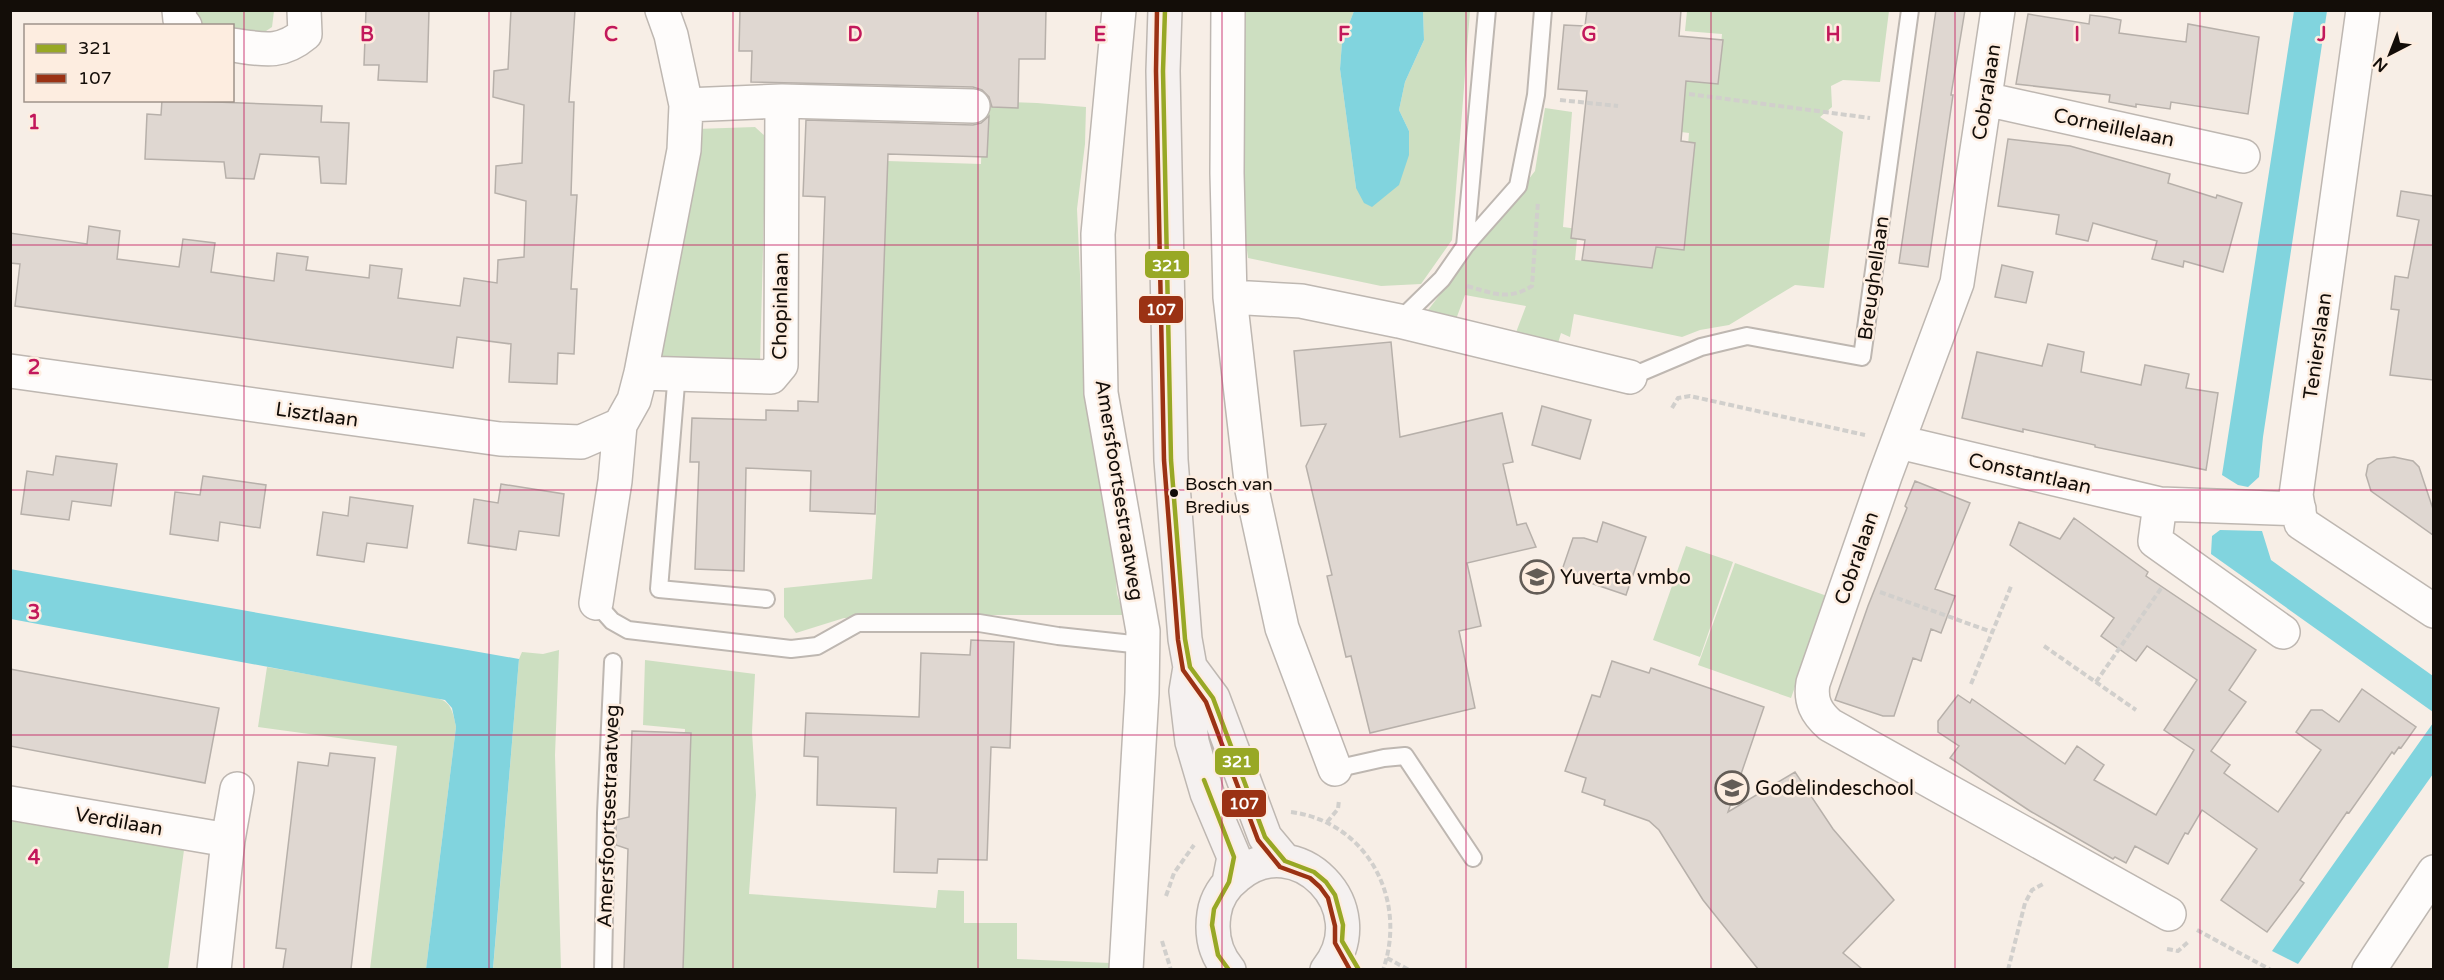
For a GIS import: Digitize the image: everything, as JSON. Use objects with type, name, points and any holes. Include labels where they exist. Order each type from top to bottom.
[{"type":"main road","points":[[1165,10],[1163,71],[1171,460],[1185,639],[1191,667],[1213,698],[1265,837],[1284,861]]},
{"type":"main road","points":[[1191,667],[1186,691],[1192,742],[1207,793],[1234,857],[1229,882],[1214,909],[1212,924],[1218,955],[1229,969]]},
{"type":"main road","points":[[1229,882],[1254,866],[1284,861],[1300,865],[1326,882],[1341,910],[1343,925],[1338,953],[1327,969]]},
{"type":"main road","points":[[1342,940],[1373,964]]},
{"type":"street","points":[[178,10],[180,20],[184,24]]},
{"type":"street","points":[[234,45],[271,51],[293,44],[304,34],[304,10]]},
{"type":"street","points":[[596,603],[615,481],[620,425],[634,400],[641,372],[684,150],[686,105],[671,35],[662,10]]},
{"type":"street","name":"Amersfoortsestraatweg","points":[[1119,10],[1098,234],[1101,393],[1143,631],[1142,693],[1126,969]]},
{"type":"street","points":[[1228,10],[1227,173],[1230,297],[1252,490],[1282,628],[1335,769]]},
{"type":"street","name":"Cobralaan","points":[[1998,10],[1958,283],[1885,476],[1813,683],[1811,695],[1814,706],[1821,717],[1840,731],[2169,914]]},
{"type":"street","name":"Tenierslaan","points":[[2299,509],[2296,495],[2363,10]]},
{"type":"street","name":"Corneillelaan","points":[[1985,99],[2243,156]]},
{"type":"street","points":[[686,105],[782,101],[973,106]]},
{"type":"street","name":"Chopinlaan","points":[[641,372],[771,377],[781,365],[782,101]]},
{"type":"street","name":"Breughellaan","points":[[1230,297],[1301,301],[1400,321],[1630,376]]},
{"type":"street","name":"Lisztlaan","points":[[10,371],[500,439],[581,442],[620,425]]},
{"type":"street","name":"Constantlaan","points":[[1899,442],[2160,504],[2299,509]]},
{"type":"street","points":[[2160,504],[2155,541],[2283,632]]},
{"type":"street","points":[[2299,509],[2301,524],[2433,611]]},
{"type":"street","points":[[214,969],[228,840],[237,789]]},
{"type":"street","name":"Verdilaan","points":[[10,803],[228,840]]},
{"type":"street","points":[[2369,969],[2433,872]]},
{"type":"lane","points":[[1465,246],[1487,10]]},
{"type":"lane","points":[[1400,321],[1442,279],[1465,246],[1518,186],[1536,95],[1543,10]]},
{"type":"lane","name":"Breughellaan","points":[[1630,376],[1701,347],[1748,336],[1862,357],[1910,10]]},
{"type":"lane","points":[[677,372],[659,589],[766,599]]},
{"type":"lane","points":[[596,603],[612,621],[628,630],[791,649],[816,646],[858,623],[979,623],[1058,636],[1142,645]]},
{"type":"lane","name":"Amersfoortsestraatweg","points":[[603,969],[606,813],[613,662]]},
{"type":"lane","points":[[1335,769],[1384,758],[1405,756],[1473,858]]},
{"type":"path","points":[[1689,94],[1894,122]]},
{"type":"path","points":[[1442,279],[1495,294],[1518,295],[1532,286],[1538,193]]},
{"type":"path","points":[[1672,408],[1678,398],[1690,396],[1899,442]]},
{"type":"path","points":[[2096,682],[2181,559]]},
{"type":"path","points":[[1848,581],[1992,632]]},
{"type":"path","points":[[1971,684],[2012,584]]},
{"type":"path","points":[[2044,646],[2136,710]]},
{"type":"path","points":[[1327,822],[1354,840],[1374,865],[1387,894],[1391,926],[1373,964]]},
{"type":"path","points":[[2008,969],[2025,903],[2032,890],[2044,883],[2052,885]]},
{"type":"path","points":[[2169,914],[2271,969]]},
{"type":"path","points":[[1373,964],[1383,969]]},
{"type":"path","points":[[1373,964],[1409,969]]},
{"type":"green space","points":[[192,11],[274,11],[272,27],[263,33],[234,31],[234,24],[203,24]]},
{"type":"green space","points":[[1241,11],[1354,11],[1342,42],[1340,69],[1356,188],[1409,131],[1399,110],[1405,82],[1424,40],[1423,11],[1470,11],[1452,240],[1421,284],[1381,286],[1248,258],[1237,173]]},
{"type":"green space","points":[[1687,11],[1889,11],[1880,82],[1843,80],[1831,86],[1832,107],[1820,117],[1843,132],[1824,288],[1795,285],[1729,325],[1700,330],[1682,337],[1574,314],[1570,337],[1561,333],[1556,350],[1515,335],[1526,306],[1465,295],[1455,322],[1425,314],[1535,171],[1545,108],[1572,112],[1563,227],[1578,229],[1575,260],[1648,266],[1650,246],[1680,248],[1689,133],[1673,131],[1678,77],[1718,81],[1722,34],[1685,31]]},
{"type":"green space","points":[[983,101],[1086,107],[1085,144],[1077,209],[1083,340],[1096,445],[1112,532],[1117,594],[1124,615],[922,615],[844,618],[796,633],[784,617],[784,588],[872,579],[876,518],[887,161],[981,164]]},
{"type":"green space","points":[[755,127],[766,137],[760,363],[655,358],[696,129]]},
{"type":"green space","points":[[1686,546],[1733,562],[1700,657],[1653,640]]},
{"type":"green space","points":[[1735,563],[1827,596],[1791,698],[1698,665]]},
{"type":"green space","points":[[559,650],[555,755],[561,969],[493,970],[519,659],[522,652],[543,654]]},
{"type":"green space","points":[[645,660],[755,674],[752,732],[756,795],[749,894],[936,908],[938,890],[964,891],[964,923],[1017,923],[1017,959],[1110,963],[1109,969],[676,969],[685,729],[643,725]]},
{"type":"green space","points":[[267,667],[429,696],[446,702],[452,711],[456,727],[426,969],[370,969],[397,746],[258,727]]},
{"type":"green space","points":[[10,821],[184,850],[168,969],[11,969]]},
{"type":"water","points":[[1354,11],[1423,11],[1424,40],[1405,82],[1399,110],[1409,131],[1409,155],[1399,185],[1372,207],[1364,203],[1356,188],[1340,69],[1342,42]]},
{"type":"water","points":[[2294,11],[2327,11],[2263,437],[2259,477],[2248,487],[2238,485],[2222,475]]},
{"type":"water","points":[[2220,530],[2262,531],[2271,560],[2433,676],[2433,712],[2211,554],[2212,536]]},
{"type":"water","points":[[10,569],[519,659],[493,969],[426,969],[456,727],[452,708],[445,700],[11,619]]},
{"type":"water","points":[[2433,723],[2433,774],[2298,964],[2272,951]]},
{"type":"building","points":[[366,10],[429,10],[427,82],[378,80],[379,65],[364,65]]},
{"type":"building","points":[[511,10],[575,10],[569,102],[574,102],[571,195],[577,195],[571,289],[577,289],[574,354],[558,353],[557,384],[509,382],[511,344],[457,337],[453,368],[15,306],[20,264],[10,263],[10,233],[87,244],[89,226],[120,231],[117,259],[179,267],[183,239],[215,243],[211,272],[274,281],[277,253],[308,257],[306,270],[369,278],[370,265],[402,269],[398,298],[460,306],[464,278],[497,283],[498,260],[524,257],[526,201],[495,193],[496,166],[522,163],[524,105],[493,97],[494,71],[508,69]]},
{"type":"building","points":[[740,10],[1046,10],[1045,59],[1019,59],[1018,108],[992,107],[989,97],[982,90],[973,87],[751,82],[752,51],[739,51]]},
{"type":"building","points":[[1587,10],[1681,10],[1679,36],[1723,40],[1718,84],[1686,81],[1681,141],[1695,143],[1684,250],[1656,247],[1652,268],[1582,260],[1585,240],[1571,238],[1587,91],[1558,89],[1564,25],[1585,26]]},
{"type":"building","points":[[1936,10],[1965,10],[1928,267],[1899,263]]},
{"type":"building","points":[[2028,14],[2089,24],[2090,15],[2106,17],[2121,20],[2119,33],[2186,42],[2188,24],[2259,37],[2248,114],[2171,102],[2170,109],[2136,104],[2136,107],[2109,102],[2110,95],[2016,84]]},
{"type":"building","points":[[162,102],[322,106],[321,122],[349,123],[346,184],[321,183],[319,157],[260,154],[254,179],[226,178],[224,162],[145,159],[147,114],[161,115]]},
{"type":"building","points":[[989,116],[987,157],[888,154],[875,514],[810,511],[811,471],[746,468],[744,571],[695,569],[699,462],[690,462],[692,418],[766,420],[766,410],[798,411],[798,401],[818,402],[825,197],[803,196],[806,120],[973,125],[981,123]]},
{"type":"building","points":[[2008,139],[2070,146],[2170,174],[2168,183],[2216,198],[2217,195],[2242,203],[2223,272],[2184,261],[2183,267],[2152,259],[2157,241],[2093,223],[2088,241],[2056,234],[2059,215],[1998,206]]},
{"type":"building","points":[[2401,191],[2433,196],[2433,380],[2390,375],[2399,310],[2391,309],[2395,276],[2408,278],[2419,220],[2397,216]]},
{"type":"building","points":[[2002,265],[2033,272],[2026,303],[1995,297]]},
{"type":"building","points":[[1391,342],[1400,437],[1502,413],[1513,462],[1503,464],[1517,525],[1526,523],[1536,547],[1467,563],[1481,626],[1459,631],[1475,708],[1370,733],[1351,656],[1346,657],[1327,576],[1332,575],[1306,466],[1326,424],[1301,426],[1294,351]]},
{"type":"building","points":[[2048,344],[2084,352],[2081,372],[2141,385],[2145,365],[2189,374],[2186,388],[2218,393],[2206,470],[2095,447],[2095,445],[2023,429],[2023,432],[1962,418],[1977,352],[2042,366]]},
{"type":"building","points":[[1542,406],[1591,420],[1580,459],[1532,445]]},
{"type":"building","points":[[56,456],[117,464],[111,506],[72,501],[69,520],[21,514],[27,471],[53,475]]},
{"type":"building","points":[[2394,457],[2413,461],[2419,467],[2433,509],[2433,535],[2371,491],[2366,475],[2368,465],[2377,459]]},
{"type":"building","points":[[203,476],[266,485],[260,528],[220,522],[218,541],[170,534],[175,492],[200,495]]},
{"type":"building","points":[[1915,481],[1970,503],[1935,589],[1955,596],[1941,633],[1931,629],[1921,661],[1913,658],[1894,716],[1883,716],[1835,700]]},
{"type":"building","points":[[501,484],[564,494],[559,536],[519,531],[516,550],[468,543],[474,499],[498,503]]},
{"type":"building","points":[[350,497],[413,506],[407,548],[367,543],[364,562],[317,555],[323,512],[348,516]]},
{"type":"building","points":[[2074,518],[2148,572],[2146,576],[2256,650],[2229,690],[2246,702],[2211,751],[2230,765],[2224,773],[2278,812],[2321,750],[2296,732],[2311,710],[2322,710],[2339,722],[2362,689],[2416,727],[2401,748],[2399,747],[2394,754],[2392,752],[2349,813],[2347,812],[2300,880],[2304,883],[2267,932],[2221,900],[2257,849],[2202,810],[2188,834],[2185,833],[2168,864],[2135,846],[2126,863],[2115,857],[2113,859],[2030,811],[1950,758],[1959,746],[1938,732],[1938,721],[1958,695],[1970,703],[1972,699],[2065,764],[2077,746],[2104,765],[2094,780],[2156,815],[2194,750],[2164,730],[2197,680],[2147,646],[2136,661],[2101,636],[2114,618],[2010,545],[2019,522],[2060,539]]},
{"type":"building","points":[[1603,522],[1646,537],[1626,595],[1561,573],[1573,538],[1584,538],[1597,542]]},
{"type":"building","points":[[971,640],[1014,642],[1010,748],[991,747],[987,860],[938,859],[937,873],[894,872],[896,808],[817,805],[818,757],[804,756],[806,713],[919,717],[921,653],[970,655]]},
{"type":"building","points":[[1612,661],[1649,673],[1651,668],[1764,707],[1728,812],[1795,772],[1833,829],[1894,900],[1843,953],[1862,969],[1758,969],[1703,900],[1659,830],[1649,821],[1604,805],[1605,800],[1582,792],[1586,778],[1565,771],[1592,695],[1600,697]]},
{"type":"building","points":[[10,669],[219,708],[205,783],[10,746]]},
{"type":"building","points":[[632,731],[691,733],[683,969],[624,969],[628,849],[616,845],[616,820],[629,817]]},
{"type":"building","points":[[330,753],[375,758],[351,969],[283,969],[286,949],[276,948],[298,762],[328,766]]},
{"type":"transit line","name":"107","points":[[1157,10],[1156,71],[1164,460],[1178,640],[1183,670],[1206,702],[1258,840],[1280,867],[1310,878],[1328,898],[1335,926],[1335,943],[1350,970]]},
{"type":"transit line","name":"321","points":[[1165,10],[1163,71],[1171,460],[1185,639],[1190,667],[1213,698],[1265,837],[1285,861],[1314,872],[1326,882],[1335,895],[1343,925],[1342,941],[1359,970]]},
{"type":"transit line","name":"321","points":[[1204,780],[1234,857],[1229,882],[1214,909],[1212,925],[1218,955],[1229,970]]},
{"type":"place","name":"Bosch van Bredius","points":[[1174,493]]},
{"type":"place","name":"Yuverta vmbo","points":[[1537,577]]},
{"type":"place","name":"Godelindeschool","points":[[1732,788]]}]
